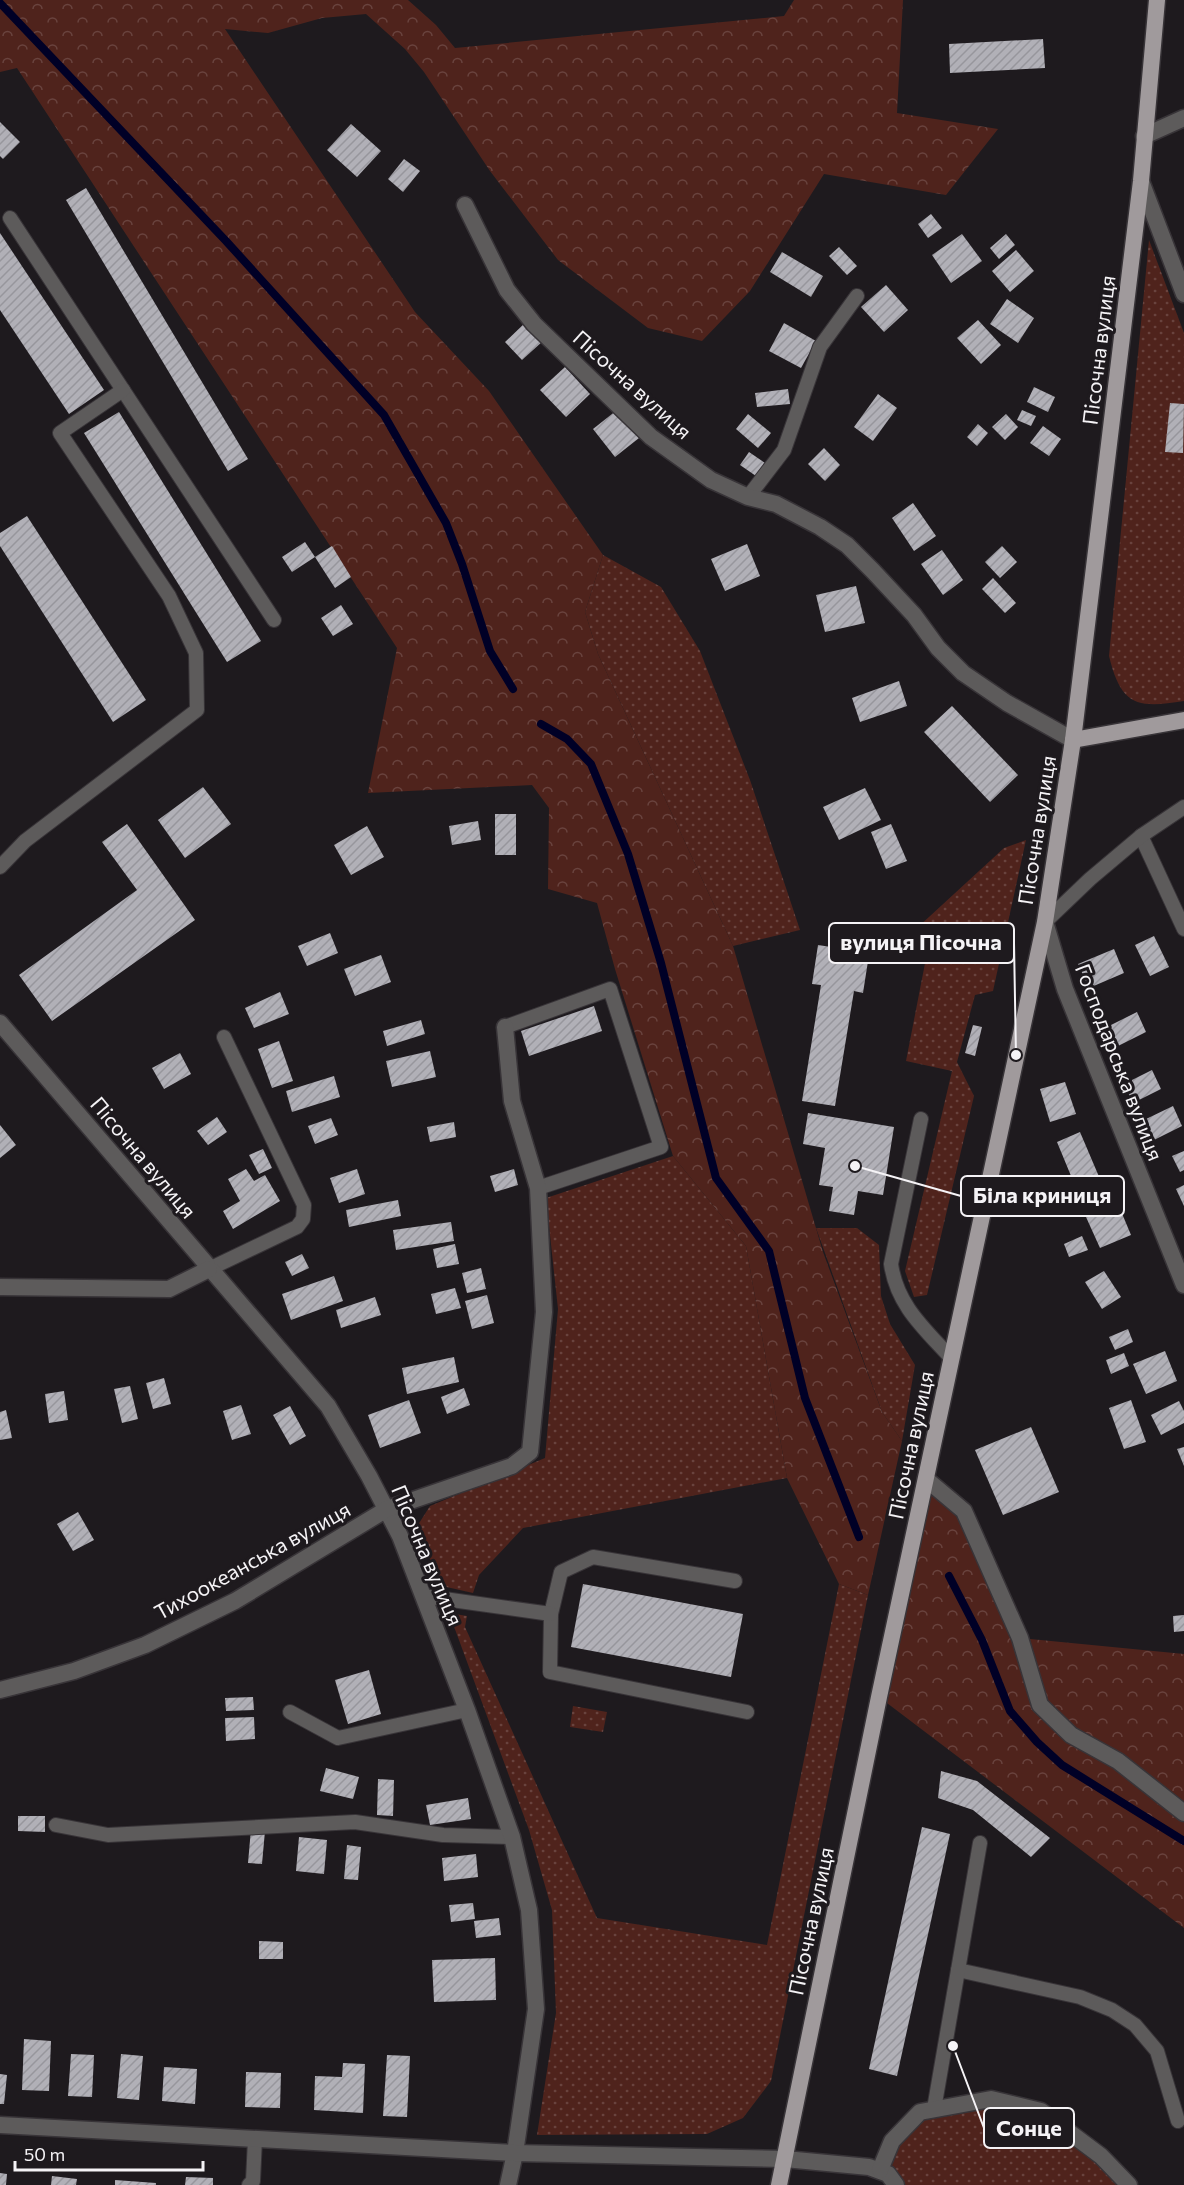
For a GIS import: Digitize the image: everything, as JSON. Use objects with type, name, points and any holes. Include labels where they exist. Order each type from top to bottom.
[{"type":"main road","name":"Пісочна вулиця","points":[[779,2185],[879,1697],[1045,922],[1073,740],[1141,182],[1157,0]]},
{"type":"main road","points":[[1073,740],[1184,720]]},
{"type":"street","points":[[1144,136],[1184,118]]},
{"type":"street","points":[[1141,182],[1184,294]]},
{"type":"street","name":"Пісочна вулиця","points":[[465,205],[507,290],[534,324],[651,437],[711,480],[748,497],[776,504],[820,527],[847,545],[914,615],[938,648],[963,673],[1007,703],[1073,740]]},
{"type":"street","name":"Господарська вулиця","points":[[1045,922],[1065,989],[1184,1285]]},
{"type":"street","name":"Пісочна вулиця","points":[[0,1023],[328,1406],[400,1536],[467,1710],[512,1837],[529,1910],[536,2009],[515,2153],[508,2185]]},
{"type":"street","name":"Тихоокеанська вулиця","points":[[0,1690],[74,1671],[146,1646],[235,1601],[387,1509],[512,1466],[530,1452],[544,1312],[538,1188],[512,1101],[505,1027]]},
{"type":"street","points":[[0,1287],[169,1289],[209,1269]]},
{"type":"street","points":[[926,1479],[964,1511],[1020,1638],[1040,1705],[1071,1735],[1118,1761],[1184,1813]]},
{"type":"street","points":[[880,2170],[892,2141],[920,2112],[991,2098],[1041,2111],[1101,2156],[1130,2185]]},
{"type":"street","points":[[0,2124],[515,2153],[785,2159],[869,2167],[888,2174],[897,2185]]},
{"type":"lane","points":[[10,218],[274,620]]},
{"type":"lane","points":[[748,497],[784,450],[820,347],[857,296]]},
{"type":"lane","points":[[0,867],[25,841],[197,710],[196,653],[169,596],[60,433],[123,390]]},
{"type":"lane","points":[[1045,922],[1090,879],[1141,836],[1184,807]]},
{"type":"lane","points":[[1141,836],[1184,929]]},
{"type":"lane","points":[[505,1027],[610,989],[662,1148],[538,1188]]},
{"type":"lane","points":[[209,1269],[297,1227],[303,1219],[304,1206],[224,1037]]},
{"type":"lane","points":[[921,1119],[891,1264],[898,1294],[912,1315],[952,1359]]},
{"type":"lane","points":[[735,1581],[593,1557],[561,1572],[551,1614],[550,1672],[747,1712]]},
{"type":"lane","points":[[423,1596],[551,1614]]},
{"type":"lane","points":[[290,1712],[338,1738],[467,1710]]},
{"type":"lane","points":[[56,1825],[108,1835],[355,1822],[442,1835],[512,1837]]},
{"type":"lane","points":[[934,2109],[980,1843]]},
{"type":"lane","points":[[958,1970],[1080,1997],[1112,2010],[1135,2025],[1157,2051],[1178,2121]]},
{"type":"lane","points":[[249,2185],[254,2181],[255,2139]]},
{"type":"green space","points":[[0,0],[408,0],[436,25],[455,48],[784,16],[794,0],[903,0],[897,113],[998,129],[946,195],[824,174],[750,291],[702,341],[648,328],[558,260],[490,171],[424,72],[405,49],[366,14],[322,18],[268,33],[225,29],[415,312],[489,391],[603,555],[585,612],[598,654],[733,946],[823,1252],[882,1412],[902,1441],[868,1595],[839,1584],[787,1478],[746,1246],[673,1156],[597,903],[548,889],[549,808],[532,785],[368,793],[397,648],[17,68],[0,72]]},
{"type":"green space","points":[[1149,240],[1184,333],[1184,701],[1154,704],[1133,700],[1125,694],[1119,685],[1109,656]]},
{"type":"green space","points":[[603,555],[661,587],[700,651],[750,780],[800,930],[733,946],[598,654],[585,612]]},
{"type":"green space","points":[[1026,840],[993,991],[975,995],[957,1062],[974,1096],[927,1295],[914,1297],[905,1271],[952,1071],[906,1061],[928,948],[917,928],[1004,848]]},
{"type":"green space","points":[[673,1156],[746,1246],[787,1478],[523,1528],[479,1575],[473,1593],[442,1586],[416,1528],[430,1506],[545,1458],[558,1309],[546,1198]]},
{"type":"green space","points":[[816,1228],[857,1228],[879,1245],[881,1296],[890,1324],[915,1365],[902,1441],[882,1412]]},
{"type":"green space","points":[[926,1479],[964,1511],[1020,1638],[1184,1654],[1184,1928],[879,1697]]},
{"type":"green space","points":[[839,1584],[868,1595],[771,2081],[743,2118],[707,2134],[537,2135],[556,2013],[552,1910],[529,1830],[449,1613],[467,1616],[465,1627],[597,1918],[767,1945]]},
{"type":"green space","points":[[573,1706],[607,1712],[603,1732],[570,1727]]},
{"type":"green space","points":[[991,2099],[1041,2111],[1129,2185],[896,2185],[888,2174],[892,2141],[920,2112]]},
{"type":"building","points":[[1043,39],[1045,68],[950,73],[949,44]]},
{"type":"building","points":[[0,122],[20,142],[3,159],[0,156]]},
{"type":"building","points":[[351,124],[381,151],[357,177],[327,150]]},
{"type":"building","points":[[404,159],[420,171],[403,192],[388,179]]},
{"type":"building","points":[[86,188],[248,459],[228,471],[66,200]]},
{"type":"building","points":[[931,214],[942,228],[928,238],[918,224]]},
{"type":"building","points":[[0,233],[104,390],[69,414],[0,310]]},
{"type":"building","points":[[962,234],[982,261],[951,283],[932,255]]},
{"type":"building","points":[[1006,234],[1015,245],[999,259],[990,248]]},
{"type":"building","points":[[839,247],[857,266],[847,275],[829,256]]},
{"type":"building","points":[[1016,250],[1034,271],[1010,292],[992,271]]},
{"type":"building","points":[[782,252],[823,276],[811,297],[770,272]]},
{"type":"building","points":[[886,285],[908,310],[884,332],[861,307]]},
{"type":"building","points":[[1007,299],[1034,318],[1018,343],[990,324]]},
{"type":"building","points":[[978,320],[1001,345],[981,364],[957,338]]},
{"type":"building","points":[[526,322],[543,341],[522,360],[505,342]]},
{"type":"building","points":[[784,323],[816,341],[801,368],[769,351]]},
{"type":"building","points":[[565,367],[590,394],[566,417],[540,390]]},
{"type":"building","points":[[1034,387],[1055,397],[1048,412],[1027,402]]},
{"type":"building","points":[[788,389],[790,404],[757,407],[755,393]]},
{"type":"building","points":[[878,394],[897,408],[873,441],[854,427]]},
{"type":"building","points":[[1170,403],[1184,404],[1183,453],[1165,452]]},
{"type":"building","points":[[617,410],[639,438],[615,457],[593,429]]},
{"type":"building","points":[[1022,410],[1036,416],[1031,426],[1017,420]]},
{"type":"building","points":[[119,412],[261,641],[227,662],[84,433]]},
{"type":"building","points":[[748,414],[771,433],[758,448],[736,429]]},
{"type":"building","points":[[1006,414],[1018,427],[1005,440],[992,427]]},
{"type":"building","points":[[978,424],[988,433],[977,446],[967,437]]},
{"type":"building","points":[[1043,426],[1061,439],[1049,456],[1030,443]]},
{"type":"building","points":[[824,448],[840,465],[825,481],[808,464]]},
{"type":"building","points":[[749,452],[765,463],[756,476],[740,465]]},
{"type":"building","points":[[913,503],[936,536],[914,551],[892,518]]},
{"type":"building","points":[[27,516],[146,700],[113,722],[0,546],[0,533]]},
{"type":"building","points":[[305,542],[315,557],[292,572],[282,557]]},
{"type":"building","points":[[747,544],[760,576],[725,591],[711,559]]},
{"type":"building","points":[[332,546],[351,577],[335,588],[315,557]]},
{"type":"building","points":[[1002,546],[1017,562],[1000,578],[985,562]]},
{"type":"building","points":[[942,550],[963,580],[943,595],[921,564]]},
{"type":"building","points":[[993,578],[1016,603],[1005,613],[982,589]]},
{"type":"building","points":[[856,586],[865,623],[825,632],[816,595]]},
{"type":"building","points":[[341,605],[353,624],[333,636],[321,618]]},
{"type":"building","points":[[899,681],[907,706],[860,722],[852,698]]},
{"type":"building","points":[[952,706],[1018,775],[990,802],[924,732]]},
{"type":"building","points":[[203,787],[231,824],[185,858],[158,820]]},
{"type":"building","points":[[865,788],[881,820],[839,840],[823,807]]},
{"type":"building","points":[[495,814],[516,814],[516,855],[495,855]]},
{"type":"building","points":[[478,821],[481,840],[452,845],[449,826]]},
{"type":"building","points":[[127,824],[195,920],[52,1021],[19,975],[137,890],[102,842]]},
{"type":"building","points":[[891,824],[907,861],[886,869],[871,832]]},
{"type":"building","points":[[367,826],[384,857],[351,875],[334,845]]},
{"type":"building","points":[[330,933],[338,953],[307,966],[298,946]]},
{"type":"building","points":[[1154,936],[1169,967],[1150,976],[1135,945]]},
{"type":"building","points":[[840,937],[871,942],[863,993],[854,991],[835,1106],[802,1101],[821,985],[812,984],[818,945],[838,948]]},
{"type":"building","points":[[1114,949],[1124,973],[1089,988],[1078,964]]},
{"type":"building","points":[[381,955],[391,982],[355,996],[344,969]]},
{"type":"building","points":[[280,992],[289,1014],[254,1028],[245,1008]]},
{"type":"building","points":[[594,1006],[602,1031],[529,1056],[521,1031]]},
{"type":"building","points":[[1137,1012],[1146,1032],[1118,1046],[1109,1026]]},
{"type":"building","points":[[421,1020],[425,1034],[387,1046],[383,1031]]},
{"type":"building","points":[[973,1025],[982,1027],[975,1056],[965,1053]]},
{"type":"building","points":[[279,1041],[293,1081],[272,1088],[258,1049]]},
{"type":"building","points":[[430,1051],[436,1077],[392,1087],[386,1061]]},
{"type":"building","points":[[180,1053],[191,1074],[164,1089],[152,1068]]},
{"type":"building","points":[[1152,1070],[1161,1089],[1133,1103],[1124,1084]]},
{"type":"building","points":[[334,1076],[340,1097],[292,1112],[286,1091]]},
{"type":"building","points":[[1065,1082],[1076,1114],[1050,1122],[1040,1089]]},
{"type":"building","points":[[1173,1106],[1182,1126],[1154,1140],[1144,1120]]},
{"type":"building","points":[[808,1113],[894,1127],[883,1195],[858,1191],[854,1215],[829,1211],[833,1187],[819,1185],[825,1148],[803,1144]]},
{"type":"building","points":[[217,1117],[227,1132],[208,1145],[197,1131]]},
{"type":"building","points":[[331,1118],[338,1135],[315,1144],[308,1126]]},
{"type":"building","points":[[454,1122],[456,1137],[430,1142],[427,1127]]},
{"type":"building","points":[[0,1125],[16,1145],[0,1158]]},
{"type":"building","points":[[1080,1132],[1100,1179],[1076,1188],[1057,1142]]},
{"type":"building","points":[[263,1149],[272,1168],[259,1174],[249,1155]]},
{"type":"building","points":[[1184,1151],[1184,1170],[1180,1172],[1172,1156]]},
{"type":"building","points":[[246,1169],[254,1181],[265,1175],[280,1201],[233,1229],[223,1211],[240,1201],[228,1179]]},
{"type":"building","points":[[357,1169],[365,1194],[339,1203],[330,1178]]},
{"type":"building","points":[[514,1169],[518,1185],[495,1192],[490,1176]]},
{"type":"building","points":[[1184,1185],[1184,1206],[1176,1189]]},
{"type":"building","points":[[398,1200],[401,1216],[349,1227],[346,1210]]},
{"type":"building","points":[[1118,1204],[1131,1235],[1100,1248],[1086,1217]]},
{"type":"building","points":[[451,1222],[454,1241],[396,1250],[393,1230]]},
{"type":"building","points":[[1082,1236],[1088,1250],[1069,1257],[1064,1244]]},
{"type":"building","points":[[455,1244],[459,1264],[437,1268],[433,1249]]},
{"type":"building","points":[[302,1254],[309,1268],[292,1276],[285,1262]]},
{"type":"building","points":[[481,1268],[486,1289],[467,1293],[462,1273]]},
{"type":"building","points":[[1104,1271],[1121,1297],[1102,1309],[1085,1282]]},
{"type":"building","points":[[334,1276],[343,1301],[291,1320],[282,1294]]},
{"type":"building","points":[[455,1288],[461,1308],[436,1314],[431,1294]]},
{"type":"building","points":[[487,1295],[494,1323],[472,1329],[465,1301]]},
{"type":"building","points":[[375,1297],[381,1315],[341,1328],[336,1310]]},
{"type":"building","points":[[1128,1329],[1133,1342],[1115,1350],[1109,1337]]},
{"type":"building","points":[[1165,1351],[1177,1381],[1146,1394],[1133,1364]]},
{"type":"building","points":[[1124,1353],[1129,1366],[1111,1374],[1106,1360]]},
{"type":"building","points":[[454,1357],[459,1382],[407,1394],[402,1368]]},
{"type":"building","points":[[164,1378],[171,1404],[153,1409],[146,1383]]},
{"type":"building","points":[[130,1386],[138,1419],[122,1423],[114,1389]]},
{"type":"building","points":[[464,1388],[470,1405],[447,1414],[441,1397]]},
{"type":"building","points":[[64,1391],[68,1420],[49,1423],[45,1394]]},
{"type":"building","points":[[409,1400],[421,1433],[380,1448],[368,1415]]},
{"type":"building","points":[[1131,1400],[1146,1442],[1124,1449],[1109,1408]]},
{"type":"building","points":[[1179,1401],[1184,1411],[1184,1423],[1161,1435],[1151,1415]]},
{"type":"building","points":[[241,1405],[251,1434],[232,1440],[223,1411]]},
{"type":"building","points":[[290,1406],[306,1436],[290,1445],[273,1415]]},
{"type":"building","points":[[6,1410],[12,1438],[0,1440],[0,1412]]},
{"type":"building","points":[[1031,1427],[1059,1492],[1003,1515],[975,1450]]},
{"type":"building","points":[[1184,1447],[1184,1466],[1177,1449]]},
{"type":"building","points":[[78,1512],[94,1540],[73,1551],[57,1524]]},
{"type":"building","points":[[583,1584],[743,1614],[731,1677],[571,1647]]},
{"type":"building","points":[[1184,1615],[1184,1631],[1174,1632],[1173,1616]]},
{"type":"building","points":[[369,1670],[381,1714],[348,1724],[335,1680]]},
{"type":"building","points":[[253,1697],[254,1710],[226,1711],[225,1698]]},
{"type":"building","points":[[254,1717],[255,1739],[226,1741],[225,1718]]},
{"type":"building","points":[[326,1768],[359,1777],[353,1799],[320,1791]]},
{"type":"building","points":[[941,1771],[977,1781],[1050,1838],[1031,1857],[973,1810],[938,1798]]},
{"type":"building","points":[[378,1779],[394,1780],[393,1816],[377,1815]]},
{"type":"building","points":[[468,1798],[471,1819],[430,1825],[426,1805]]},
{"type":"building","points":[[18,1816],[45,1816],[45,1832],[18,1831]]},
{"type":"building","points":[[922,1827],[950,1834],[897,2076],[869,2069]]},
{"type":"building","points":[[251,1829],[265,1831],[262,1864],[248,1863]]},
{"type":"building","points":[[299,1837],[327,1840],[324,1874],[296,1871]]},
{"type":"building","points":[[347,1845],[361,1847],[358,1880],[344,1879]]},
{"type":"building","points":[[476,1854],[478,1877],[444,1881],[442,1858]]},
{"type":"building","points":[[473,1903],[475,1919],[451,1922],[449,1905]]},
{"type":"building","points":[[499,1918],[501,1935],[476,1938],[474,1921]]},
{"type":"building","points":[[259,1941],[283,1942],[283,1959],[259,1959]]},
{"type":"building","points":[[495,1958],[496,2000],[434,2002],[432,1960]]},
{"type":"building","points":[[24,2039],[51,2041],[49,2091],[22,2090]]},
{"type":"building","points":[[71,2054],[94,2055],[92,2097],[68,2096]]},
{"type":"building","points":[[121,2054],[143,2056],[139,2100],[117,2098]]},
{"type":"building","points":[[387,2055],[410,2056],[407,2117],[383,2116]]},
{"type":"building","points":[[343,2063],[365,2064],[363,2113],[314,2110],[315,2076],[342,2077]]},
{"type":"building","points":[[164,2067],[197,2069],[195,2104],[162,2101]]},
{"type":"building","points":[[246,2072],[281,2073],[280,2108],[245,2107]]},
{"type":"building","points":[[0,2074],[7,2075],[4,2104],[0,2104]]},
{"type":"building","points":[[0,2173],[7,2174],[6,2185],[0,2185]]},
{"type":"building","points":[[52,2176],[77,2179],[76,2185],[51,2185]]},
{"type":"building","points":[[186,2177],[213,2178],[213,2185],[185,2185]]},
{"type":"building","points":[[115,2180],[156,2183],[156,2185],[115,2185]]},
{"type":"waterway","points":[[0,3],[226,241],[384,415],[446,523],[462,564],[490,651],[513,689]]},
{"type":"waterway","points":[[541,724],[567,739],[591,764],[628,854],[661,963],[716,1178],[769,1251],[805,1398],[859,1537]]},
{"type":"waterway","points":[[949,1576],[982,1640],[1010,1711],[1037,1742],[1062,1765],[1184,1841]]},
{"type":"place","name":"вулиця Пісочна","points":[[1016,1055]]},
{"type":"place","name":"Біла криниця","points":[[855,1166]]},
{"type":"place","name":"Сонце","points":[[953,2046]]}]
